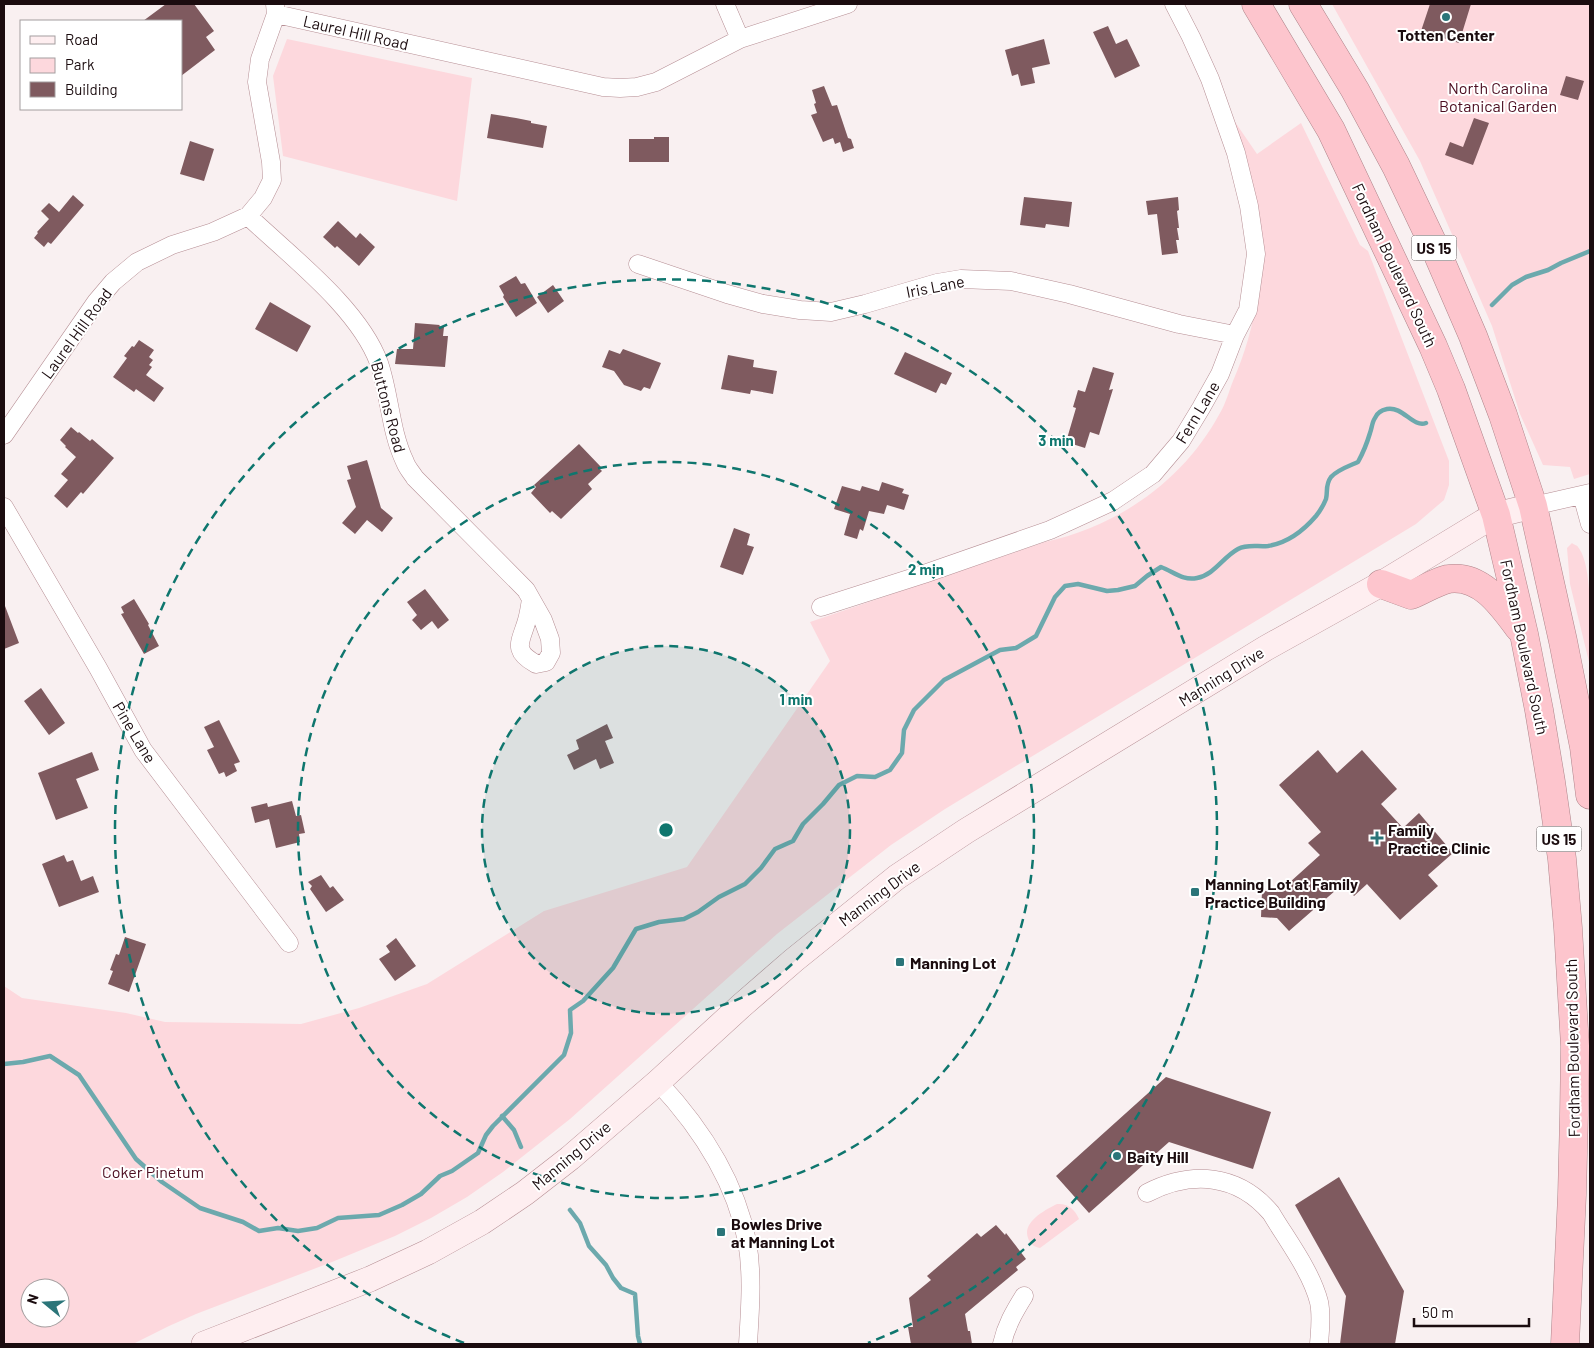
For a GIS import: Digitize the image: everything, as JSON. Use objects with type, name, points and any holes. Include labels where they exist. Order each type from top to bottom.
[{"type":"highway","name":"Fordham Boulevard South","points":[[1256,4],[1331,130],[1433,346],[1451,389],[1496,515],[1524,634],[1544,737],[1560,849],[1568,928],[1575,1046],[1572,1195],[1565,1344]]},
{"type":"highway","name":"US 15","points":[[1303,4],[1356,90],[1396,166],[1435,248],[1473,336],[1503,415],[1533,506],[1584,747],[1590,795]]},
{"type":"highway","points":[[1381,584],[1411,595],[1433,584],[1447,580],[1460,579],[1469,581],[1487,591],[1497,600],[1524,634]]},
{"type":"street","points":[[725,4],[740,39]]},
{"type":"street","name":"Laurel Hill Road","points":[[4,434],[96,302],[113,282],[137,262],[172,245],[214,232],[248,216],[263,198],[272,180],[271,162],[257,82],[260,59],[276,9],[603,87],[620,88],[637,87],[656,82],[740,39],[848,4]]},
{"type":"street","name":"Fern Lane","points":[[821,607],[924,574],[1050,530],[1113,501],[1153,474],[1181,441],[1220,374],[1248,310],[1256,254],[1249,206],[1236,153],[1210,79],[1174,4]]},
{"type":"street","name":"Buttons Road","points":[[248,216],[310,272],[366,334],[379,363],[398,444],[405,463],[415,478],[526,590],[531,599]]},
{"type":"street","name":"Iris Lane","points":[[638,264],[763,304],[800,310],[831,312],[937,283],[961,279],[1011,281],[1069,294],[1179,324],[1235,336]]},
{"type":"street","points":[[1586,494],[1590,524]]},
{"type":"street","name":"Manning Drive","points":[[204,1344],[370,1279],[428,1252],[482,1222],[525,1194],[570,1158],[658,1082],[764,986],[852,912],[897,877],[966,831],[1266,648],[1381,584],[1469,529],[1496,515],[1586,494]]},
{"type":"street","name":"Pine Lane","points":[[4,507],[98,668],[143,750],[289,943]]},
{"type":"street","points":[[658,1082],[700,1131],[725,1174],[735,1200],[747,1240],[750,1264],[748,1344]]},
{"type":"street","points":[[1147,1193],[1170,1182],[1183,1179],[1208,1178],[1238,1188],[1264,1204],[1314,1286],[1319,1304],[1321,1324],[1319,1344]]},
{"type":"street","points":[[1002,1344],[1011,1316],[1024,1296]]},
{"type":"green space","name":"North Carolina Botanical Garden","points":[[1332,4],[1590,4],[1590,474],[1574,479],[1570,467],[1543,465],[1520,414],[1492,326],[1420,161]]},
{"type":"green space","points":[[287,39],[472,78],[457,201],[283,156],[273,76]]},
{"type":"green space","name":"Coker Pinetum","points":[[1222,103],[1257,154],[1301,123],[1360,245],[1368,251],[1449,461],[1449,485],[1444,500],[1416,524],[945,809],[891,845],[777,934],[570,1119],[503,1172],[467,1197],[395,1236],[196,1314],[133,1344],[4,1344],[4,986],[22,998],[126,1013],[165,1022],[301,1024],[359,1008],[427,984],[544,911],[687,867],[830,661],[810,622],[1045,542],[1072,535],[1098,525],[1147,497],[1188,459],[1220,413],[1245,350],[1257,297]]},
{"type":"green space","points":[[1572,543],[1578,547],[1587,570],[1590,604],[1590,666],[1570,584],[1567,548]]},
{"type":"green space","points":[[1057,1204],[1070,1207],[1079,1219],[1040,1248],[1034,1246],[1028,1238],[1028,1227],[1036,1217]]},
{"type":"building","points":[[166,4],[194,4],[214,31],[206,37],[215,50],[182,75],[182,20],[144,20]]},
{"type":"building","name":"Totten Center","points":[[1430,4],[1471,4],[1459,43],[1421,31]]},
{"type":"building","points":[[1108,26],[1116,44],[1127,39],[1140,66],[1115,78],[1093,32]]},
{"type":"building","points":[[1044,39],[1050,64],[1032,68],[1035,83],[1021,86],[1018,74],[1012,76],[1005,50]]},
{"type":"building","points":[[1566,76],[1584,81],[1578,100],[1560,95]]},
{"type":"building","points":[[824,86],[832,106],[837,105],[848,138],[851,139],[854,148],[843,152],[840,142],[835,144],[833,138],[823,142],[811,115],[817,113],[812,90]]},
{"type":"building","points":[[491,114],[531,121],[531,123],[547,126],[543,148],[487,138]]},
{"type":"building","points":[[1474,118],[1489,123],[1473,165],[1445,155],[1450,142],[1463,147]]},
{"type":"building","points":[[654,137],[669,137],[669,162],[629,162],[629,139],[654,139]]},
{"type":"building","points":[[190,141],[214,149],[204,181],[180,174]]},
{"type":"building","points":[[73,195],[84,205],[51,244],[48,242],[44,247],[34,238],[49,219],[41,211],[49,203],[59,212]]},
{"type":"building","points":[[1024,197],[1072,202],[1069,227],[1046,224],[1045,228],[1020,225]]},
{"type":"building","points":[[1178,197],[1179,228],[1177,228],[1179,240],[1176,240],[1178,253],[1162,255],[1157,214],[1148,215],[1146,201]]},
{"type":"building","points":[[338,221],[356,238],[360,233],[375,247],[359,266],[337,246],[335,248],[323,237]]},
{"type":"building","points":[[516,276],[521,284],[525,283],[537,303],[516,317],[503,297],[504,295],[499,286]]},
{"type":"building","points":[[553,285],[564,301],[548,313],[537,297]]},
{"type":"building","points":[[270,302],[311,326],[297,352],[255,329]]},
{"type":"building","points":[[415,323],[444,327],[443,336],[448,336],[445,367],[395,364],[397,349],[413,349]]},
{"type":"building","points":[[139,340],[154,350],[149,357],[153,360],[149,365],[152,367],[146,375],[164,388],[154,402],[136,389],[134,392],[113,377],[127,358],[124,356]]},
{"type":"building","points":[[623,349],[661,363],[650,389],[644,387],[641,391],[624,385],[614,371],[602,367],[609,350],[620,354]]},
{"type":"building","points":[[905,352],[952,373],[946,385],[941,383],[936,393],[894,374]]},
{"type":"building","points":[[728,355],[754,360],[753,367],[777,371],[773,394],[751,390],[750,394],[721,389]]},
{"type":"building","points":[[1093,367],[1114,373],[1109,390],[1113,389],[1099,435],[1090,432],[1085,448],[1066,442],[1076,408],[1073,407],[1078,390],[1085,392]]},
{"type":"building","points":[[71,427],[90,441],[92,439],[114,458],[83,494],[81,492],[67,508],[54,496],[68,480],[61,474],[76,457],[60,440]]},
{"type":"building","points":[[579,444],[601,467],[602,471],[588,484],[592,489],[561,519],[552,511],[550,513],[531,493],[536,487],[534,485]]},
{"type":"building","points":[[367,460],[381,508],[393,518],[382,532],[367,520],[355,534],[342,523],[356,507],[347,480],[351,479],[347,466]]},
{"type":"building","points":[[882,482],[904,489],[902,493],[909,495],[904,510],[887,505],[884,514],[869,511],[863,531],[860,529],[857,539],[844,535],[850,514],[834,509],[842,486],[860,491],[862,486],[879,491]]},
{"type":"building","points":[[734,528],[750,534],[747,545],[754,547],[743,575],[720,567]]},
{"type":"building","points":[[425,589],[449,620],[438,629],[432,621],[421,630],[412,620],[417,615],[407,602]]},
{"type":"building","points":[[134,599],[149,624],[159,646],[144,654],[121,614],[124,613],[121,607]]},
{"type":"building","points":[[4,607],[19,643],[4,649]]},
{"type":"building","points":[[41,688],[65,723],[49,735],[24,701]]},
{"type":"building","points":[[219,720],[240,762],[234,764],[237,771],[226,777],[224,772],[219,774],[207,750],[214,747],[204,727]]},
{"type":"building","points":[[607,724],[613,738],[605,741],[614,763],[600,769],[596,759],[574,770],[567,755],[579,749],[576,740]]},
{"type":"building","name":"Family Practice Clinic","points":[[1318,750],[1337,773],[1362,750],[1397,789],[1381,804],[1403,828],[1419,813],[1453,853],[1428,875],[1438,886],[1400,920],[1367,884],[1354,896],[1344,883],[1289,931],[1277,918],[1261,917],[1262,891],[1279,892],[1320,855],[1308,843],[1321,832],[1279,785]]},
{"type":"building","points":[[92,752],[99,770],[76,779],[88,808],[56,820],[38,773]]},
{"type":"building","points":[[292,801],[296,816],[301,815],[305,833],[299,834],[300,842],[276,848],[269,819],[255,823],[251,807],[267,803],[268,807]]},
{"type":"building","points":[[64,855],[67,862],[73,860],[81,881],[93,876],[99,892],[59,907],[42,864]]},
{"type":"building","points":[[321,875],[330,888],[333,886],[344,900],[326,912],[310,889],[312,886],[308,882]]},
{"type":"building","points":[[125,937],[146,944],[129,992],[108,984],[113,971],[110,970],[116,954],[119,955]]},
{"type":"building","points":[[396,938],[416,966],[395,981],[379,959],[390,952],[386,946]]},
{"type":"building","name":"Baity Hill","points":[[1166,1077],[1271,1112],[1253,1169],[1169,1142],[1089,1213],[1056,1176]]},
{"type":"building","points":[[1339,1177],[1404,1291],[1395,1344],[1340,1344],[1346,1296],[1295,1205]]},
{"type":"building","points":[[996,1225],[1005,1235],[1006,1233],[1026,1259],[1016,1267],[1018,1270],[965,1314],[972,1344],[911,1344],[908,1327],[913,1327],[909,1298],[931,1280],[927,1276],[977,1233],[981,1237]]},
{"type":"waterway","points":[[1492,305],[1512,285],[1526,277],[1548,270],[1590,251]]},
{"type":"waterway","points":[[4,1064],[50,1056],[79,1075],[136,1159],[162,1182],[200,1208],[243,1222],[259,1231],[278,1228],[298,1231],[317,1228],[338,1218],[379,1215],[402,1205],[421,1194],[440,1176],[452,1171],[478,1153],[486,1135],[493,1126],[564,1055],[571,1033],[570,1010],[583,1001],[613,968],[636,929],[659,922],[684,919],[698,912],[719,897],[745,884],[761,868],[775,849],[793,841],[803,824],[839,785],[857,776],[875,777],[890,770],[902,753],[904,730],[914,710],[944,680],[1000,650],[1016,648],[1036,636],[1055,597],[1065,586],[1078,584],[1107,591],[1118,590],[1135,586],[1161,567],[1183,577],[1197,578],[1213,570],[1241,547],[1268,546],[1282,542],[1301,531],[1322,508],[1326,499],[1327,485],[1331,477],[1340,470],[1358,462],[1371,431],[1373,421],[1378,413],[1385,409],[1393,409],[1421,424],[1426,423]]},
{"type":"waterway","points":[[502,1116],[514,1130],[521,1147]]},
{"type":"waterway","points":[[570,1210],[580,1223],[589,1246],[606,1265],[613,1278],[621,1288],[635,1294],[640,1344]]},
{"type":"place","name":"Totten Center","points":[[1446,17]]},
{"type":"place","name":"Family Practice Clinic","points":[[1377,838]]},
{"type":"place","name":"Manning Lot at Family Practice Building","points":[[1195,892]]},
{"type":"place","name":"Manning Lot","points":[[900,962]]},
{"type":"place","name":"Baity Hill","points":[[1117,1156]]},
{"type":"place","name":"Bowles Drive at Manning Lot","points":[[721,1232]]}]
